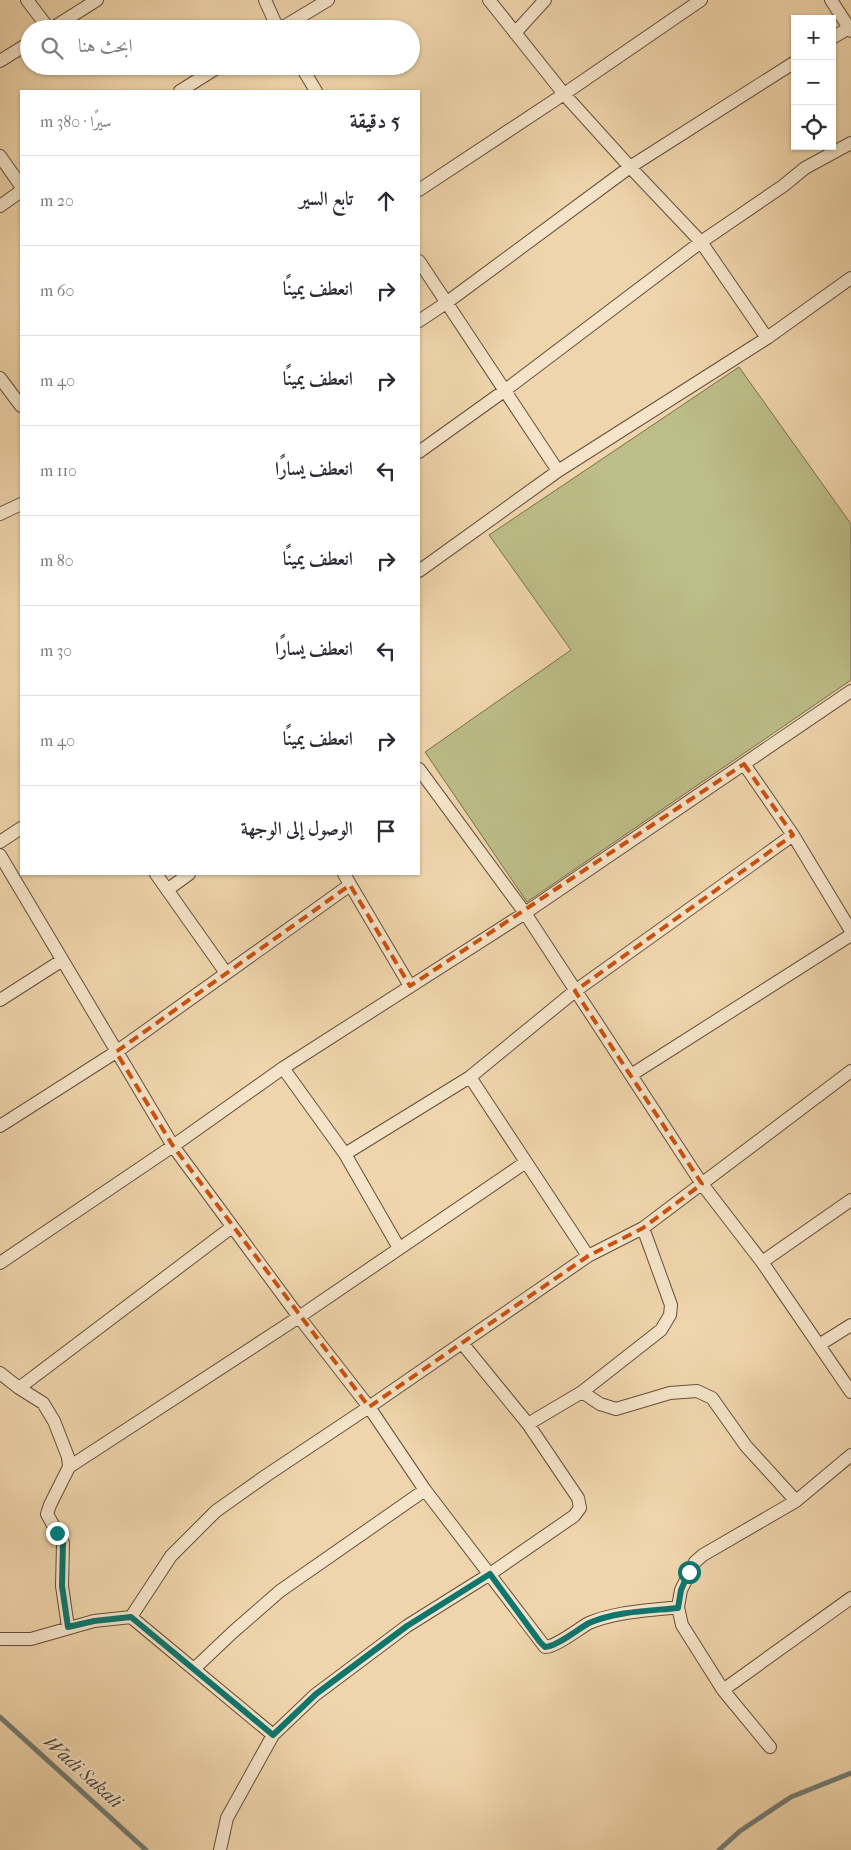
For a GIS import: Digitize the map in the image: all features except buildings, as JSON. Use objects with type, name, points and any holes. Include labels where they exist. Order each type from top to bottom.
[{"type":"street","points":[[27,0],[43,20]]},
{"type":"street","points":[[65,20],[97,0]]},
{"type":"street","points":[[265,0],[275,20]]},
{"type":"street","points":[[294,20],[328,0]]},
{"type":"street","points":[[489,0],[564,94],[701,242],[767,338]]},
{"type":"street","points":[[515,33],[545,0]]},
{"type":"street","points":[[420,189],[701,0]]},
{"type":"street","points":[[831,0],[850,29],[836,36]]},
{"type":"street","points":[[0,61],[20,49]]},
{"type":"street","points":[[420,320],[630,167],[791,65]]},
{"type":"street","points":[[182,90],[206,75]]},
{"type":"street","points":[[306,75],[315,90]]},
{"type":"street","points":[[420,451],[504,391],[701,242],[783,186],[805,168],[851,143]]},
{"type":"street","points":[[0,156],[20,185]]},
{"type":"street","points":[[0,206],[20,192]]},
{"type":"street","points":[[420,263],[558,471]]},
{"type":"street","points":[[420,570],[558,471],[767,338],[851,278]]},
{"type":"street","points":[[0,378],[20,405]]},
{"type":"street","points":[[0,514],[20,504]]},
{"type":"street","points":[[0,1263],[173,1146],[283,1068],[524,913],[851,691]]},
{"type":"street","points":[[631,1075],[851,933],[793,835],[744,764]]},
{"type":"street","points":[[420,770],[524,913],[702,1184],[762,1262],[851,1392]]},
{"type":"street","points":[[0,842],[20,829]]},
{"type":"street","points":[[345,1154],[470,1077],[575,991],[793,835]]},
{"type":"street","points":[[2,863],[173,1146],[299,1317],[369,1407],[425,1490],[545,1647],[551,1647],[589,1623],[610,1616],[678,1608]]},
{"type":"street","points":[[157,875],[226,973]]},
{"type":"street","points":[[167,890],[188,875]]},
{"type":"street","points":[[0,1126],[116,1052],[226,973],[347,879],[410,986]]},
{"type":"street","points":[[0,1000],[61,961]]},
{"type":"street","points":[[283,1068],[345,1154],[399,1248]]},
{"type":"street","points":[[131,1617],[171,1556],[216,1512],[267,1475],[588,1256],[644,1228],[851,1071]]},
{"type":"street","points":[[470,1077],[588,1256]]},
{"type":"street","points":[[68,1627],[62,1586],[63,1543],[47,1514],[69,1467],[299,1317],[526,1162]]},
{"type":"street","points":[[762,1262],[851,1200]]},
{"type":"street","points":[[19,1388],[232,1227]]},
{"type":"street","points":[[528,1424],[582,1392],[661,1330],[670,1315],[672,1305],[644,1228]]},
{"type":"street","points":[[819,1346],[851,1324]]},
{"type":"street","points":[[220,1850],[227,1818],[273,1735],[316,1694],[407,1626],[490,1574],[574,1516],[580,1508],[578,1498],[528,1424],[462,1343]]},
{"type":"street","points":[[0,1373],[43,1403],[54,1421],[68,1457],[69,1467]]},
{"type":"street","points":[[582,1392],[600,1404],[616,1409],[670,1393],[697,1391],[712,1398],[746,1446],[796,1501]]},
{"type":"street","points":[[770,1747],[723,1690],[682,1626],[678,1608],[681,1590],[695,1562],[703,1555],[796,1501],[851,1455]]},
{"type":"street","points":[[195,1668],[280,1591],[425,1490]]},
{"type":"street","points":[[723,1690],[851,1598]]},
{"type":"street","points":[[0,1639],[43,1637],[68,1627],[94,1621],[131,1617],[195,1668],[273,1735]]},
{"type":"highlighted area","points":[[744,764],[793,835],[575,991],[702,1184],[643,1228],[588,1256],[369,1407],[173,1146],[116,1052],[350,885],[410,986]]},
{"type":"green space","points":[[739,367],[851,524],[851,680],[527,902],[425,752],[571,650],[489,535]]},
{"type":"waterway","name":"Wadi Sakali","points":[[0,1717],[146,1850]]},
{"type":"waterway","name":"Wadi Sakali","points":[[719,1850],[740,1831],[791,1797],[851,1773]]},
{"type":"route","points":[[57,1533],[63,1543],[62,1586],[68,1627],[94,1621],[131,1617],[195,1668],[273,1735],[316,1694],[407,1626],[490,1574],[540,1642],[545,1647],[551,1647],[589,1623],[610,1616],[678,1608],[681,1590],[689,1572]]}]
